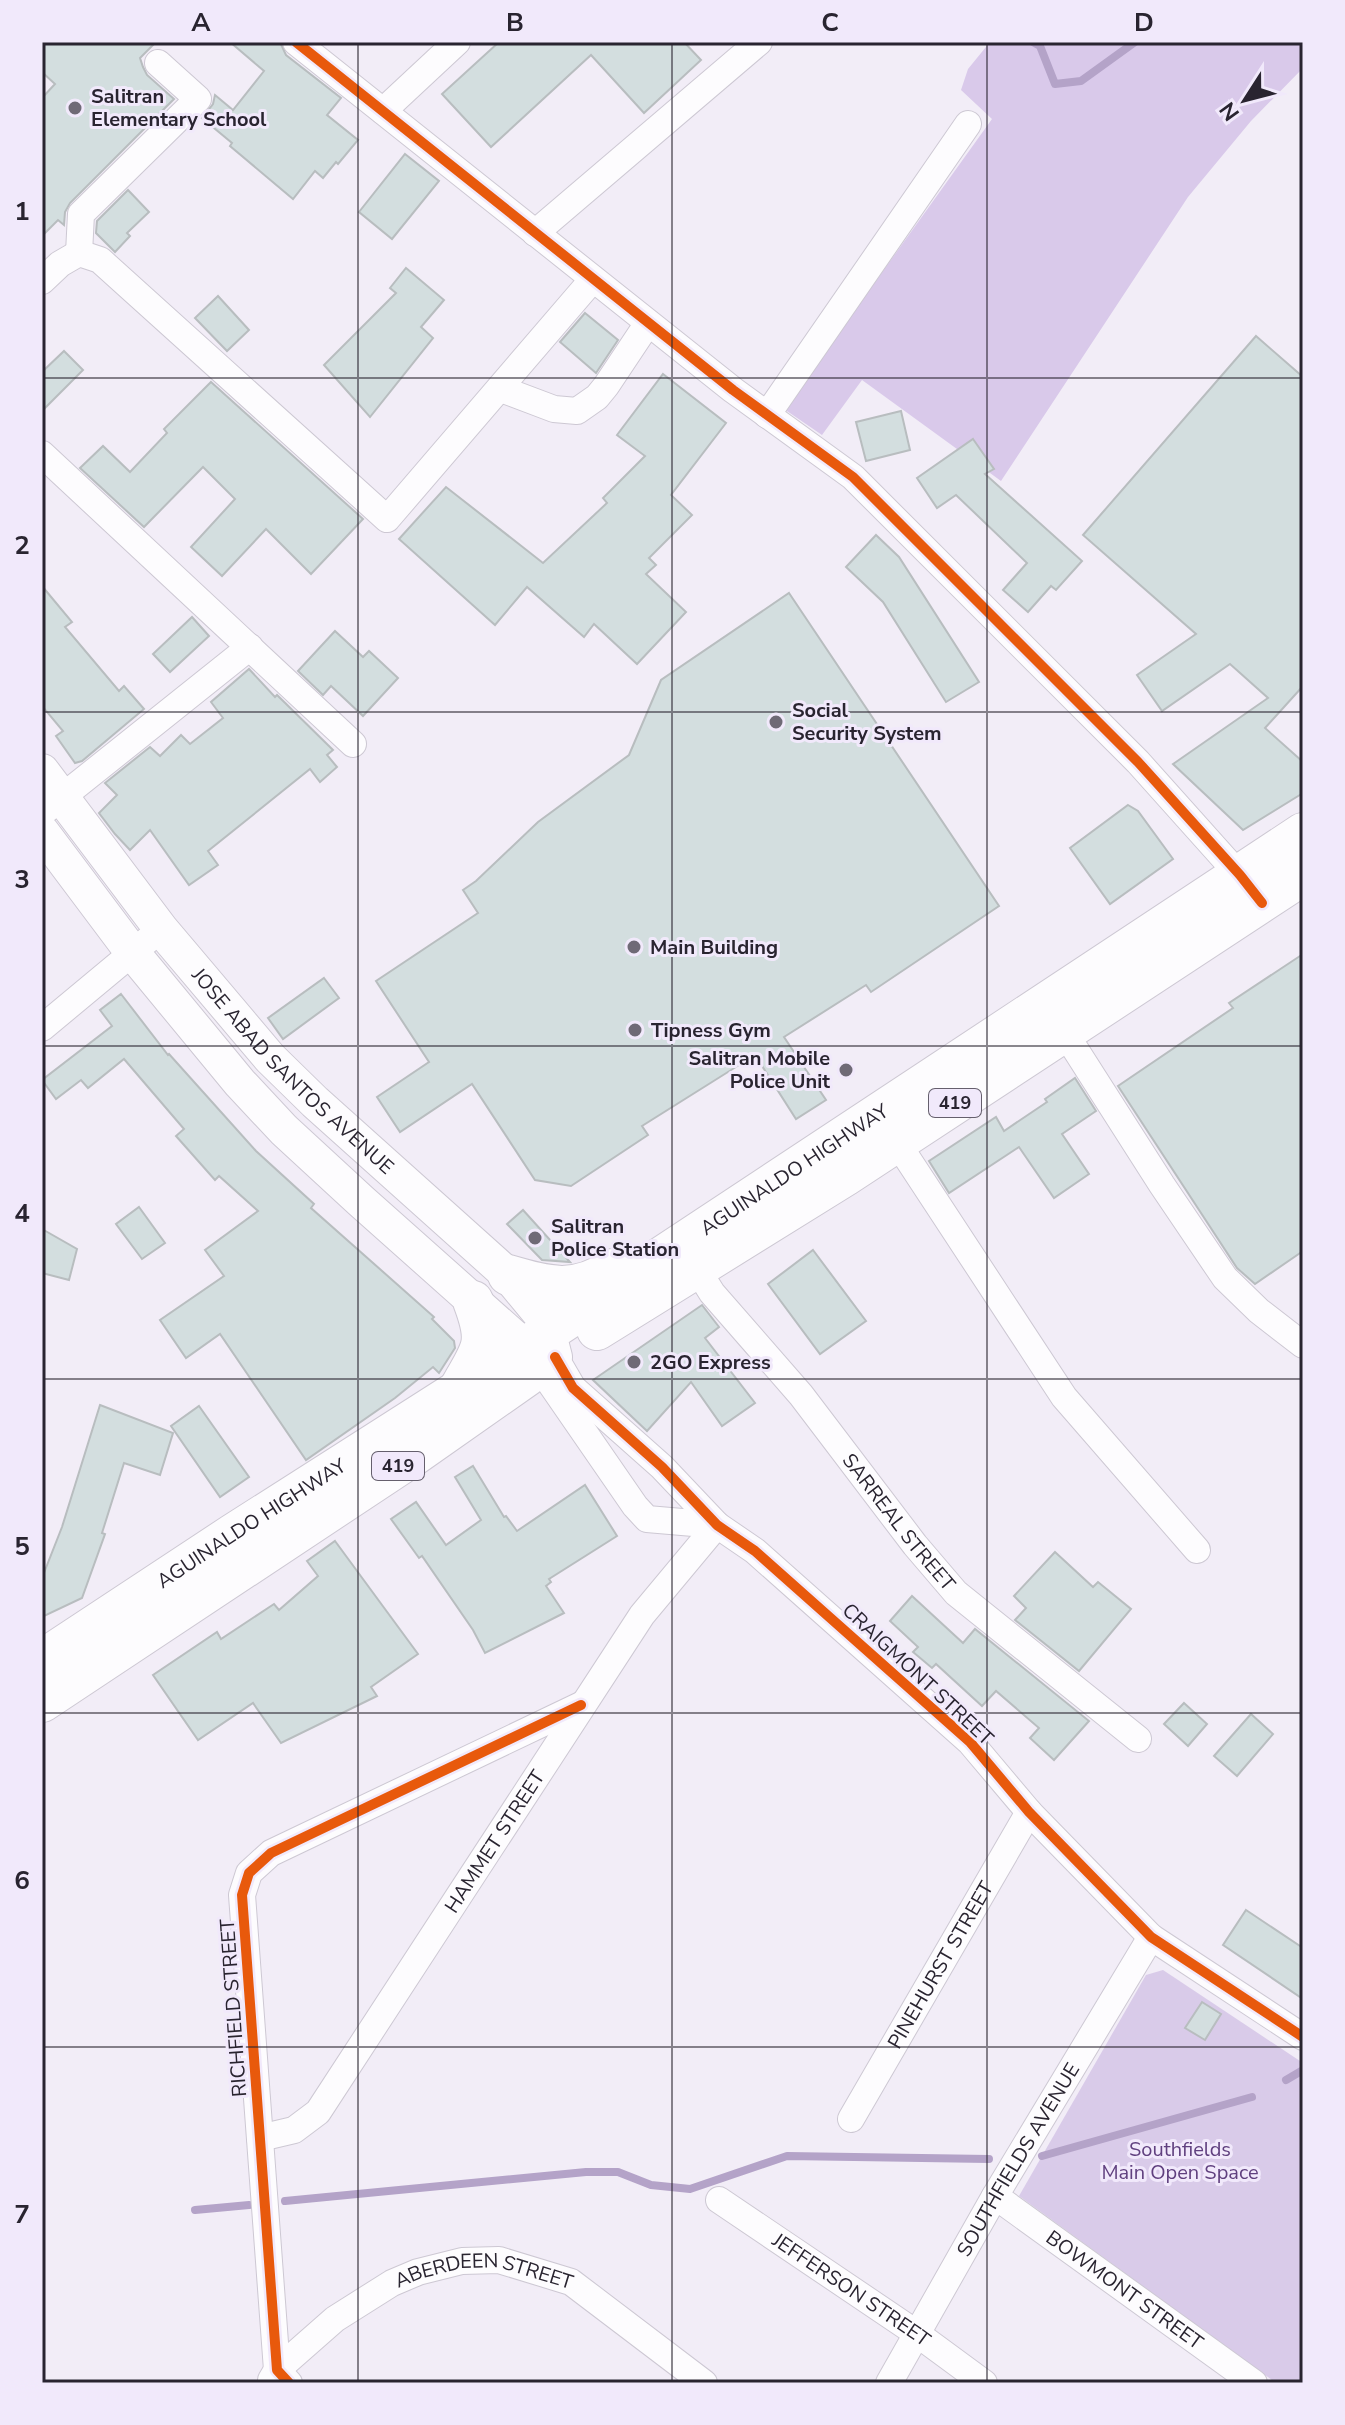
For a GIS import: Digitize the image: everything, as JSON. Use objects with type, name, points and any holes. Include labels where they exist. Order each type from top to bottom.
[{"type":"highway","name":"AGUINALDO HIGHWAY","points":[[42,1702],[413,1456],[542,1350],[765,1186],[1055,1016],[1251,889],[1303,833]]},
{"type":"highway","name":"AGUINALDO HIGHWAY","points":[[1251,889],[1303,875]]},
{"type":"highway","name":"AGUINALDO HIGHWAY","points":[[42,1660],[458,1389],[542,1350],[697,1269],[896,1141],[1055,1016]]},
{"type":"highway","points":[[508,1275],[545,1286],[566,1288],[582,1284],[604,1275],[729,1192],[765,1186]]},
{"type":"highway","points":[[458,1389],[483,1342],[483,1327],[473,1301]]},
{"type":"main road","name":"JOSE ABAD SANTOS AVENUE","points":[[42,771],[52,805],[270,1058],[508,1275],[541,1315],[542,1350]]},
{"type":"main road","name":"JOSE ABAD SANTOS AVENUE","points":[[42,832],[132,952],[240,1083],[284,1130],[473,1301],[542,1350]]},
{"type":"street","points":[[296,42],[648,323],[853,477],[1138,762],[1251,889]]},
{"type":"street","points":[[383,111],[457,42]]},
{"type":"street","points":[[535,233],[759,42]]},
{"type":"street","points":[[79,253],[81,214],[198,99],[158,63]]},
{"type":"street","points":[[767,415],[968,124]]},
{"type":"street","points":[[42,281],[60,264],[79,253],[100,260],[387,519],[593,279]]},
{"type":"street","points":[[501,389],[554,409],[577,411],[597,397],[606,386],[648,323]]},
{"type":"street","points":[[42,454],[353,744]]},
{"type":"street","points":[[52,805],[250,647]]},
{"type":"street","points":[[42,1028],[161,929]]},
{"type":"street","points":[[1055,1016],[1225,1278],[1259,1311],[1303,1345]]},
{"type":"street","points":[[896,1141],[1064,1397],[1197,1550]]},
{"type":"street","name":"SARREAL STREET","points":[[697,1269],[712,1293],[801,1395],[915,1545],[956,1593],[1138,1739]]},
{"type":"street","name":"CRAIGMONT STREET","points":[[542,1350],[635,1506],[647,1519],[717,1525]]},
{"type":"street","name":"CRAIGMONT STREET","points":[[542,1350],[573,1388],[662,1467],[717,1525],[755,1551],[970,1742],[1029,1812],[1151,1937],[1303,2037]]},
{"type":"street","name":"HAMMET STREET","points":[[260,2138],[294,2130],[318,2112],[642,1615],[717,1525]]},
{"type":"street","name":"RICHFIELD STREET","points":[[279,2379],[242,1895],[249,1873],[271,1853],[581,1705]]},
{"type":"street","name":"PINEHURST STREET","points":[[851,2119],[1029,1812]]},
{"type":"street","name":"SOUTHFIELDS AVENUE","points":[[889,2383],[995,2196],[1151,1937]]},
{"type":"street","name":"BOWMONT STREET","points":[[995,2196],[1254,2383]]},
{"type":"street","name":"JEFFERSON STREET","points":[[719,2200],[916,2333],[984,2383]]},
{"type":"street","name":"ABERDEEN STREET","points":[[279,2379],[335,2319],[392,2283],[418,2272],[462,2261],[499,2260],[571,2282],[704,2383]]},
{"type":"green space","name":"Southfields Main Open Space","points":[[1163,1970],[1303,2063],[1303,2383],[1276,2383],[1019,2196],[1146,1975]]},
{"type":"shaded area","points":[[990,42],[1303,42],[1303,68],[1251,121],[1188,197],[1001,481],[862,380],[822,435],[784,409],[992,119],[961,90],[968,69]]},
{"type":"building","points":[[42,42],[156,42],[140,58],[147,75],[174,99],[70,203],[65,212],[64,225],[58,220],[42,236],[42,98],[55,84],[42,72]]},
{"type":"building","points":[[230,42],[280,42],[286,55],[341,98],[327,115],[358,140],[323,178],[315,171],[293,199],[202,118],[213,104],[215,95],[233,110],[264,71]]},
{"type":"building","points":[[499,42],[684,42],[701,60],[644,113],[591,55],[491,147],[442,94]]},
{"type":"building","points":[[405,154],[439,181],[392,239],[359,212]]},
{"type":"building","points":[[128,190],[149,212],[127,233],[130,236],[115,252],[96,233],[97,221]]},
{"type":"building","points":[[406,268],[444,300],[421,327],[433,338],[370,417],[324,365],[396,293],[390,288]]},
{"type":"building","points":[[218,296],[249,330],[227,351],[195,318]]},
{"type":"building","points":[[585,313],[618,340],[596,373],[560,342]]},
{"type":"building","points":[[1256,336],[1303,377],[1303,686],[1265,728],[1303,762],[1303,793],[1243,830],[1173,764],[1268,698],[1230,664],[1162,711],[1137,675],[1196,634],[1083,535]]},
{"type":"building","points":[[64,351],[83,370],[42,411],[42,372]]},
{"type":"building","points":[[663,374],[726,423],[671,495],[692,515],[649,558],[656,565],[646,574],[686,612],[637,664],[594,624],[584,637],[527,587],[495,625],[399,539],[446,487],[543,563],[607,503],[603,498],[645,456],[617,435]]},
{"type":"building","points":[[211,382],[363,519],[311,574],[266,529],[222,576],[191,547],[235,499],[203,467],[144,527],[80,468],[103,446],[130,472],[167,433],[164,429]]},
{"type":"building","points":[[901,411],[910,450],[866,461],[856,422]]},
{"type":"building","points":[[973,439],[994,469],[985,474],[1082,561],[1056,590],[1051,586],[1028,612],[1003,590],[1027,563],[956,495],[937,508],[917,478]]},
{"type":"building","points":[[876,535],[899,557],[979,682],[946,702],[883,602],[846,567]]},
{"type":"building","points":[[42,586],[72,622],[65,627],[119,691],[124,686],[144,709],[82,761],[75,763],[56,736],[63,731],[42,706]]},
{"type":"building","name":"Main Building","points":[[789,593],[999,906],[871,992],[866,985],[784,1037],[826,1100],[796,1119],[755,1055],[642,1126],[648,1135],[571,1186],[535,1180],[472,1084],[400,1132],[377,1097],[429,1062],[376,981],[478,913],[463,890],[538,822],[629,755],[661,680]]},
{"type":"building","points":[[192,617],[209,636],[170,672],[153,654]]},
{"type":"building","points":[[335,631],[363,657],[369,651],[398,678],[363,716],[331,686],[323,695],[298,671]]},
{"type":"building","points":[[249,669],[333,750],[327,755],[337,767],[320,782],[310,769],[208,851],[218,865],[189,885],[150,830],[130,850],[115,834],[99,813],[117,795],[105,783],[150,747],[160,756],[181,735],[190,744],[223,718],[211,702]]},
{"type":"building","points":[[1128,805],[1138,811],[1173,859],[1110,904],[1070,848]]},
{"type":"building","points":[[1303,954],[1303,1251],[1255,1284],[1237,1268],[1118,1086],[1233,1008],[1229,1003]]},
{"type":"building","points":[[324,978],[339,998],[283,1039],[268,1018]]},
{"type":"building","points":[[121,994],[168,1055],[256,1151],[314,1204],[311,1208],[434,1317],[432,1319],[454,1341],[455,1348],[439,1373],[433,1367],[395,1398],[306,1460],[220,1334],[186,1358],[160,1320],[224,1276],[205,1250],[258,1211],[219,1176],[215,1180],[176,1136],[184,1129],[124,1059],[88,1088],[81,1080],[56,1099],[42,1080],[112,1026],[100,1010]]},
{"type":"building","points":[[1075,1078],[1096,1111],[1062,1134],[1089,1174],[1054,1198],[1019,1147],[949,1193],[929,1161],[996,1117],[1004,1131],[1047,1102],[1045,1099]]},
{"type":"building","points":[[139,1207],[165,1243],[142,1259],[116,1224]]},
{"type":"building","name":"Salitran Police Station","points":[[523,1210],[570,1262],[542,1260],[507,1224]]},
{"type":"building","points":[[42,1229],[77,1249],[69,1280],[42,1273]]},
{"type":"building","points":[[813,1250],[866,1321],[820,1354],[768,1284]]},
{"type":"building","points":[[702,1305],[719,1327],[705,1338],[755,1403],[722,1426],[691,1382],[647,1431],[593,1380]]},
{"type":"building","points":[[100,1405],[173,1433],[160,1475],[124,1463],[102,1533],[105,1534],[82,1598],[42,1617],[42,1578],[62,1527]]},
{"type":"building","points":[[199,1406],[249,1477],[220,1497],[171,1426]]},
{"type":"building","points":[[473,1466],[504,1517],[517,1531],[585,1485],[617,1536],[549,1579],[551,1582],[546,1586],[564,1613],[485,1653],[473,1630],[422,1556],[419,1558],[391,1519],[416,1502],[446,1545],[481,1520],[455,1477]]},
{"type":"building","points":[[335,1541],[418,1654],[371,1687],[377,1696],[281,1743],[253,1703],[198,1740],[153,1675],[217,1632],[221,1639],[274,1604],[279,1610],[318,1576],[307,1561]]},
{"type":"building","points":[[1055,1552],[1093,1587],[1098,1582],[1131,1609],[1079,1671],[1015,1620],[1026,1608],[1014,1596]]},
{"type":"building","points":[[912,1596],[963,1643],[975,1629],[1089,1721],[1054,1760],[1030,1738],[1039,1728],[996,1691],[982,1706],[936,1664],[932,1668],[913,1652],[918,1647],[890,1621]]},
{"type":"building","points":[[1184,1703],[1207,1724],[1188,1746],[1164,1724]]},
{"type":"building","points":[[1251,1714],[1273,1734],[1237,1776],[1214,1756]]},
{"type":"building","points":[[1246,1910],[1303,1948],[1303,1999],[1223,1945]]},
{"type":"building","points":[[1202,2002],[1221,2014],[1205,2040],[1185,2028]]},
{"type":"waterway","points":[[1033,42],[1040,46],[1055,84],[1081,81],[1135,42]]},
{"type":"waterway","points":[[1286,2080],[1303,2070]]},
{"type":"waterway","points":[[1042,2156],[1252,2097]]},
{"type":"waterway","points":[[285,2201],[586,2172],[618,2172],[651,2185],[690,2189],[787,2156],[989,2159]]},
{"type":"waterway","points":[[195,2210],[249,2205]]},
{"type":"cycle path","points":[[296,42],[733,390],[853,477],[1138,762],[1262,903]]},
{"type":"cycle path","points":[[555,1357],[573,1388],[662,1467],[717,1525],[755,1551],[970,1742],[1029,1812],[1151,1937],[1303,2037]]},
{"type":"cycle path","points":[[289,2383],[277,2370],[242,1895],[249,1873],[271,1853],[581,1705]]},
{"type":"place","name":"Salitran Elementary School","points":[[75,108]]},
{"type":"place","name":"Social Security System","points":[[776,722]]},
{"type":"place","name":"Main Building","points":[[634,947]]},
{"type":"place","name":"Tipness Gym","points":[[635,1030]]},
{"type":"place","name":"Salitran Mobile Police Unit","points":[[846,1070]]},
{"type":"place","name":"Salitran Police Station","points":[[535,1238]]},
{"type":"place","name":"2GO Express","points":[[634,1362]]}]
